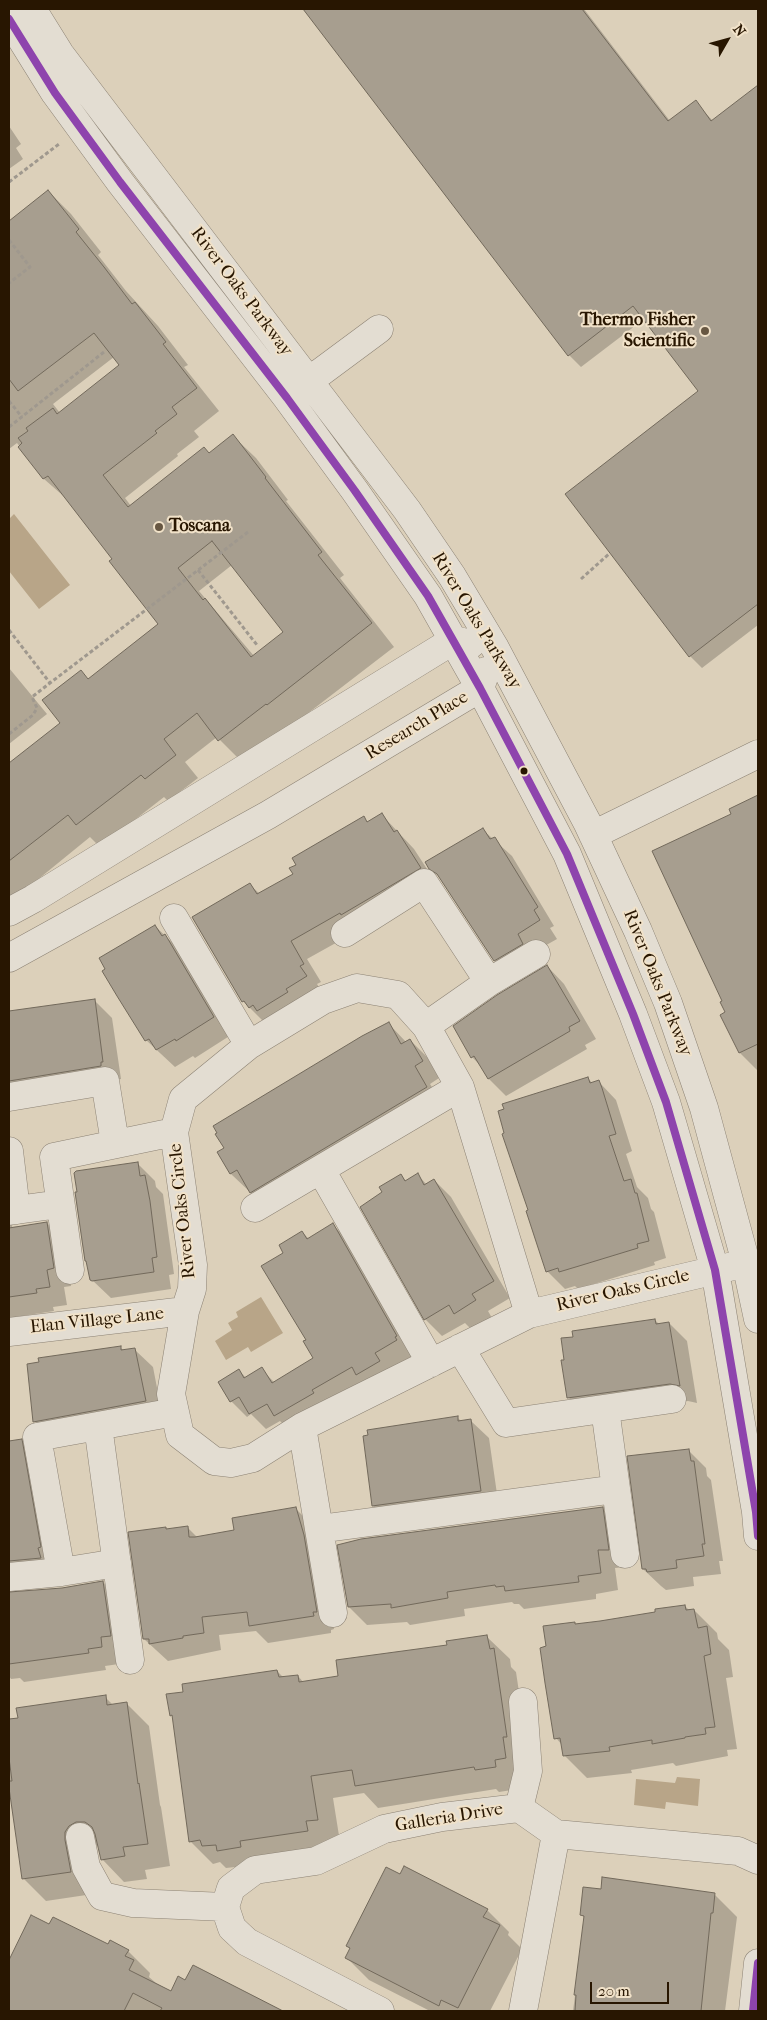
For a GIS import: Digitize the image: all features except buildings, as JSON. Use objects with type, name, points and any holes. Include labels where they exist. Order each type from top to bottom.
[{"type":"street","name":"River Oaks Parkway","points":[[32,9],[60,54],[407,510],[452,576],[494,648],[593,835],[638,931],[668,1004],[704,1108],[746,1263],[758,1320]]},
{"type":"street","name":"River Oaks Parkway","points":[[9,19],[55,93],[120,182],[287,398],[428,596],[480,688],[567,854],[633,1014],[666,1102],[715,1270],[756,1512],[758,1536]]},
{"type":"street","points":[[120,182],[144,163]]},
{"type":"street","points":[[287,398],[379,329]]},
{"type":"street","points":[[9,912],[454,640],[494,648]]},
{"type":"street","name":"Research Place","points":[[9,958],[268,815],[480,688],[494,648]]},
{"type":"street","points":[[593,835],[758,754]]},
{"type":"street","points":[[344,933],[424,883],[489,982]]},
{"type":"street","points":[[174,918],[249,1045]]},
{"type":"street","points":[[426,1026],[489,982],[536,954]]},
{"type":"street","name":"River Oaks Circle","points":[[529,1314],[460,1088],[426,1026],[398,995],[356,988],[323,1000],[249,1045],[183,1099],[174,1132],[193,1265],[192,1289],[185,1311],[172,1384],[172,1394],[180,1435],[214,1461],[231,1462],[253,1458],[302,1427],[529,1314],[746,1263]]},
{"type":"street","points":[[9,1098],[105,1081],[114,1143]]},
{"type":"street","points":[[255,1208],[460,1088]]},
{"type":"street","points":[[70,1270],[54,1157],[174,1132]]},
{"type":"street","points":[[9,1151],[12,1211],[60,1204]]},
{"type":"street","points":[[321,1170],[431,1362]]},
{"type":"street","name":"Elan Village Lane","points":[[9,1332],[185,1311]]},
{"type":"street","points":[[460,1348],[506,1423],[672,1399]]},
{"type":"street","points":[[606,1409],[625,1554]]},
{"type":"street","points":[[61,1572],[37,1437],[175,1412]]},
{"type":"street","points":[[98,1426],[130,1660]]},
{"type":"street","points":[[302,1427],[333,1613]]},
{"type":"street","points":[[319,1529],[616,1489]]},
{"type":"street","points":[[9,1577],[61,1572],[117,1563]]},
{"type":"street","points":[[519,1808],[528,1771],[523,1702]]},
{"type":"street","name":"Galleria Drive","points":[[225,1907],[231,1888],[255,1870],[316,1861],[384,1829],[442,1816],[519,1808],[556,1834],[738,1851],[758,1860]]},
{"type":"street","points":[[523,2011],[556,1834]]},
{"type":"street","points":[[80,1837],[86,1867],[102,1896],[133,1903],[225,1907],[232,1928],[247,1942],[373,2010]]},
{"type":"street","points":[[753,2011],[758,1963]]},
{"type":"path","points":[[9,182],[58,144]]},
{"type":"path","points":[[9,240],[30,267],[9,283]]},
{"type":"path","points":[[9,427],[104,352]]},
{"type":"path","points":[[9,400],[22,417]]},
{"type":"path","points":[[9,734],[32,715],[37,708],[32,697],[248,532]]},
{"type":"path","points":[[581,579],[610,553]]},
{"type":"path","points":[[198,570],[257,645]]},
{"type":"path","points":[[9,630],[50,683]]},
{"type":"shaded area","points":[[14,514],[70,585],[39,609],[9,571],[9,519]]},
{"type":"shaded area","points":[[261,1297],[283,1333],[251,1352],[248,1347],[226,1360],[215,1341],[232,1330],[228,1323],[238,1317],[236,1312]]},
{"type":"shaded area","points":[[677,1777],[700,1779],[698,1806],[666,1802],[665,1809],[634,1805],[636,1779],[675,1783]]},
{"type":"transit line","points":[[9,19],[55,93],[120,182],[287,398],[428,596],[480,688],[567,854],[633,1014],[666,1102],[715,1270],[756,1512],[758,1536]]},
{"type":"transit line","points":[[753,2011],[758,1963]]},
{"type":"place","name":"Thermo Fisher Scientific","points":[[705,331]]},
{"type":"place","name":"Toscana","points":[[159,527]]}]
